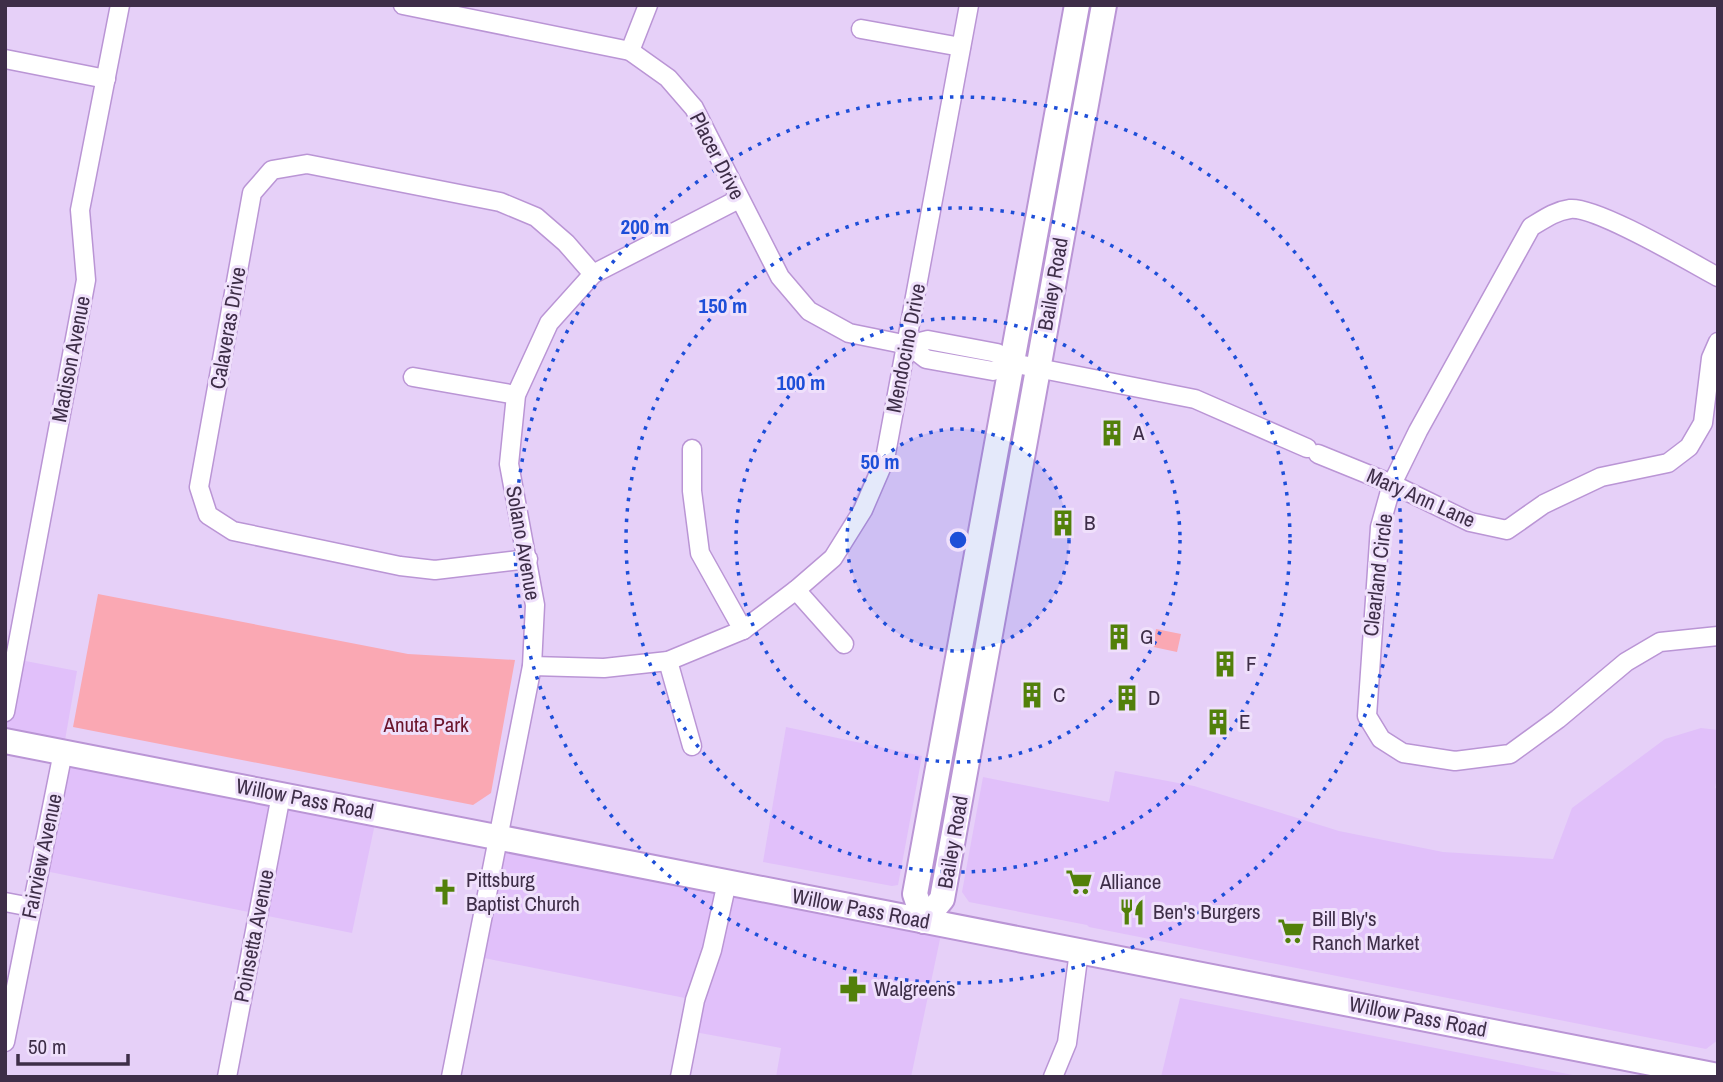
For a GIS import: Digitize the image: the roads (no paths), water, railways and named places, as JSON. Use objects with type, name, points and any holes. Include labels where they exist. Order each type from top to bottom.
[{"type":"main road","name":"Bailey Road","points":[[924,921],[915,894],[1077,5]]},
{"type":"main road","name":"Bailey Road","points":[[924,921],[942,899],[1104,5]]},
{"type":"main road","name":"Willow Pass Road","points":[[5,741],[1718,1076]]},
{"type":"street","name":"Madison Avenue","points":[[5,712],[86,280],[80,209],[120,5]]},
{"type":"street","name":"Placer Drive","points":[[404,5],[468,11],[630,51],[668,78],[694,108],[780,277],[809,311],[849,333],[908,345],[926,359],[993,371],[1012,363]]},
{"type":"street","points":[[630,51],[648,5]]},
{"type":"street","name":"Mendocino Drive","points":[[532,666],[604,668],[668,662],[743,630],[796,590],[832,558],[863,510],[885,459],[969,5]]},
{"type":"street","points":[[861,29],[961,47]]},
{"type":"street","points":[[5,59],[106,79]]},
{"type":"street","name":"Calaveras Drive","points":[[527,559],[435,570],[400,566],[233,531],[208,515],[199,487],[252,193],[272,170],[307,164],[500,202],[536,217],[566,243],[593,274]]},
{"type":"street","name":"Solano Avenue","points":[[451,1077],[532,666],[535,605],[509,464],[516,395],[549,323],[593,274],[739,199]]},
{"type":"street","name":"Clearland Circle","points":[[1718,277],[1597,213],[1572,208],[1551,214],[1531,228],[1392,484],[1380,527],[1367,716],[1381,739],[1403,753],[1455,761],[1510,754],[1558,719],[1626,662],[1660,642],[1718,636]]},
{"type":"street","name":"Mary Ann Lane","points":[[1012,363],[1195,400],[1392,484],[1471,522],[1507,530],[1544,504],[1601,477],[1668,463],[1689,447],[1703,423],[1711,358],[1718,342]]},
{"type":"street","points":[[413,377],[516,395]]},
{"type":"street","points":[[692,449],[692,491],[701,553],[743,630]]},
{"type":"street","points":[[796,590],[844,644]]},
{"type":"street","points":[[668,662],[692,746]]},
{"type":"street","name":"Fairview Avenue","points":[[5,1042],[63,752]]},
{"type":"street","name":"Poinsetta Avenue","points":[[227,1077],[281,795]]},
{"type":"street","points":[[680,1077],[695,1000],[712,950],[727,882]]},
{"type":"street","points":[[5,902],[31,907]]},
{"type":"street","points":[[1053,1077],[1067,1042],[1079,951]]},
{"type":"place","name":"A","points":[[1112,433]]},
{"type":"place","name":"B","points":[[1063,523]]},
{"type":"place","name":"G","points":[[1119,637]]},
{"type":"place","name":"F","points":[[1225,664]]},
{"type":"place","name":"C","points":[[1032,695]]},
{"type":"place","name":"D","points":[[1127,698]]},
{"type":"place","name":"E","points":[[1218,722]]},
{"type":"place","name":"Alliance","points":[[1079,882]]},
{"type":"place","name":"Pittsburg Baptist Church","points":[[445,892]]},
{"type":"place","name":"Ben's Burgers","points":[[1132,912]]},
{"type":"place","name":"Bill Bly's Ranch Market","points":[[1291,931]]},
{"type":"place","name":"Walgreens","points":[[853,989]]},
{"type":"park label","name":"Anuta Park","points":[[426,725]]}]
